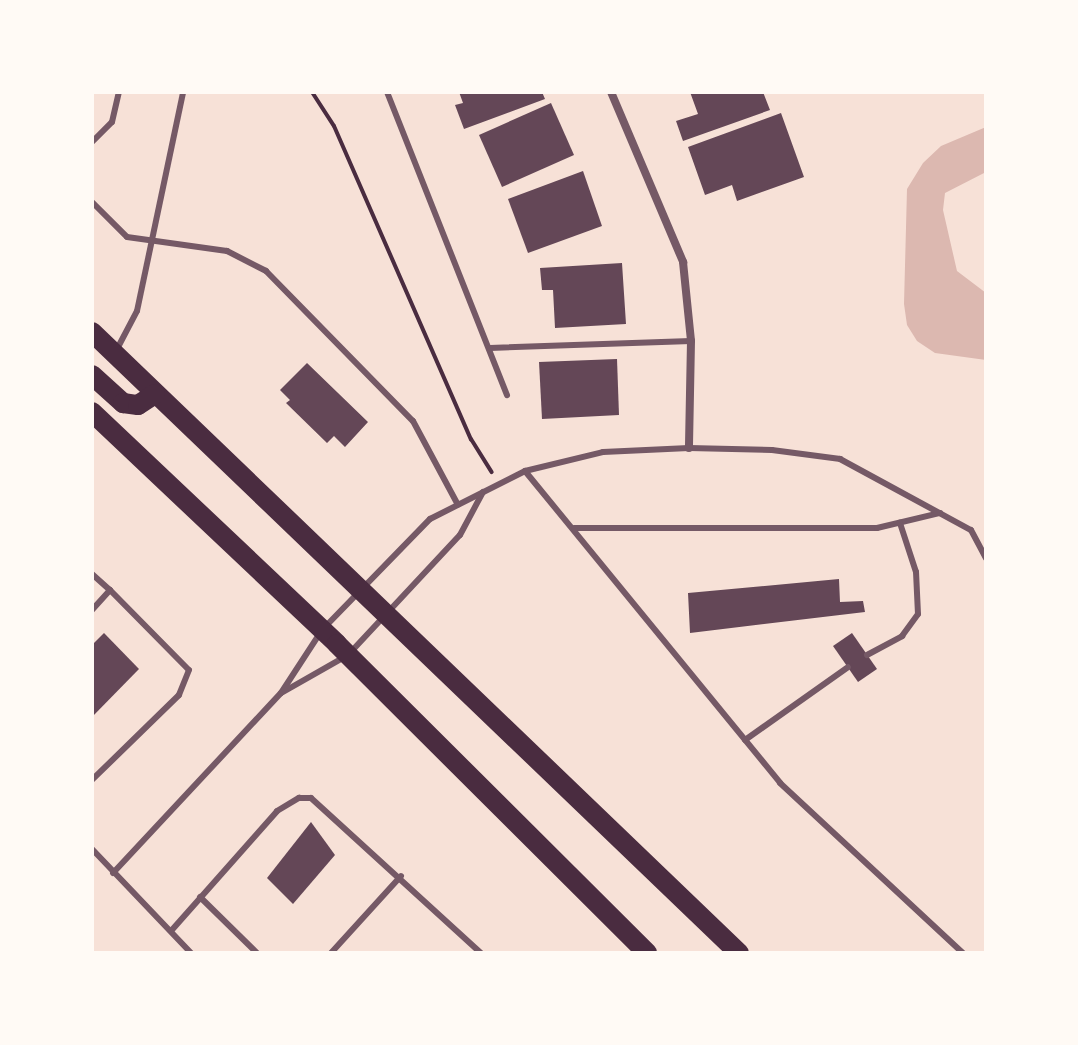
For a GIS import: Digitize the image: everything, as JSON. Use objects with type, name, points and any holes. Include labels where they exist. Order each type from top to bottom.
[{"type":"main road","points":[[92,332],[739,953]]},
{"type":"main road","points":[[92,375],[123,403],[138,405],[155,394]]},
{"type":"main road","points":[[92,412],[348,655],[647,953]]},
{"type":"street","points":[[611,92],[683,262],[691,341],[689,448]]},
{"type":"lane","points":[[92,142],[112,122],[119,92]]},
{"type":"lane","points":[[114,354],[137,311],[183,92]]},
{"type":"lane","points":[[387,92],[507,395]]},
{"type":"lane","points":[[92,202],[127,237],[151,244],[227,251],[266,271],[413,421],[458,505]]},
{"type":"lane","points":[[490,348],[691,341]]},
{"type":"lane","points":[[113,873],[281,693],[322,630],[430,519],[525,471],[603,452],[689,448],[772,450],[840,459],[971,530],[986,558]]},
{"type":"lane","points":[[525,471],[780,783],[963,953]]},
{"type":"lane","points":[[281,693],[348,655],[460,535],[483,492]]},
{"type":"lane","points":[[573,528],[877,528],[940,513]]},
{"type":"lane","points":[[867,655],[902,636],[918,614],[916,572],[900,523]]},
{"type":"lane","points":[[92,574],[182,658],[189,670],[188,683],[92,780]]},
{"type":"lane","points":[[92,610],[110,590]]},
{"type":"lane","points":[[745,740],[848,667]]},
{"type":"lane","points":[[171,931],[277,811],[299,798],[311,798],[401,876],[481,953]]},
{"type":"lane","points":[[92,849],[191,953]]},
{"type":"lane","points":[[331,953],[401,876]]},
{"type":"lane","points":[[200,897],[257,953]]},
{"type":"path","points":[[312,92],[334,126],[471,439],[499,484]]},
{"type":"shaded area","points":[[986,127],[986,172],[945,193],[943,210],[957,271],[986,293],[986,360],[935,353],[917,341],[907,325],[904,304],[907,189],[923,163],[941,146]]},
{"type":"building","points":[[459,92],[542,92],[545,99],[464,129],[455,105],[463,103]]},
{"type":"building","points":[[690,92],[763,92],[770,110],[683,141],[676,121],[698,114]]},
{"type":"building","points":[[551,103],[574,155],[502,187],[479,135]]},
{"type":"building","points":[[781,113],[804,177],[737,201],[732,185],[705,195],[688,147]]},
{"type":"building","points":[[583,171],[602,226],[528,253],[508,199]]},
{"type":"building","points":[[622,263],[626,324],[555,328],[553,290],[542,290],[540,268]]},
{"type":"building","points":[[617,359],[619,415],[542,419],[539,362]]},
{"type":"building","points":[[307,363],[368,422],[345,447],[334,436],[327,443],[286,403],[290,400],[280,390]]},
{"type":"building","points":[[839,579],[840,602],[863,601],[865,612],[690,633],[688,593]]},
{"type":"building","points":[[104,633],[139,669],[92,717],[92,645]]},
{"type":"building","points":[[852,633],[877,669],[858,682],[833,646]]},
{"type":"building","points":[[311,822],[335,855],[293,904],[267,878]]}]
